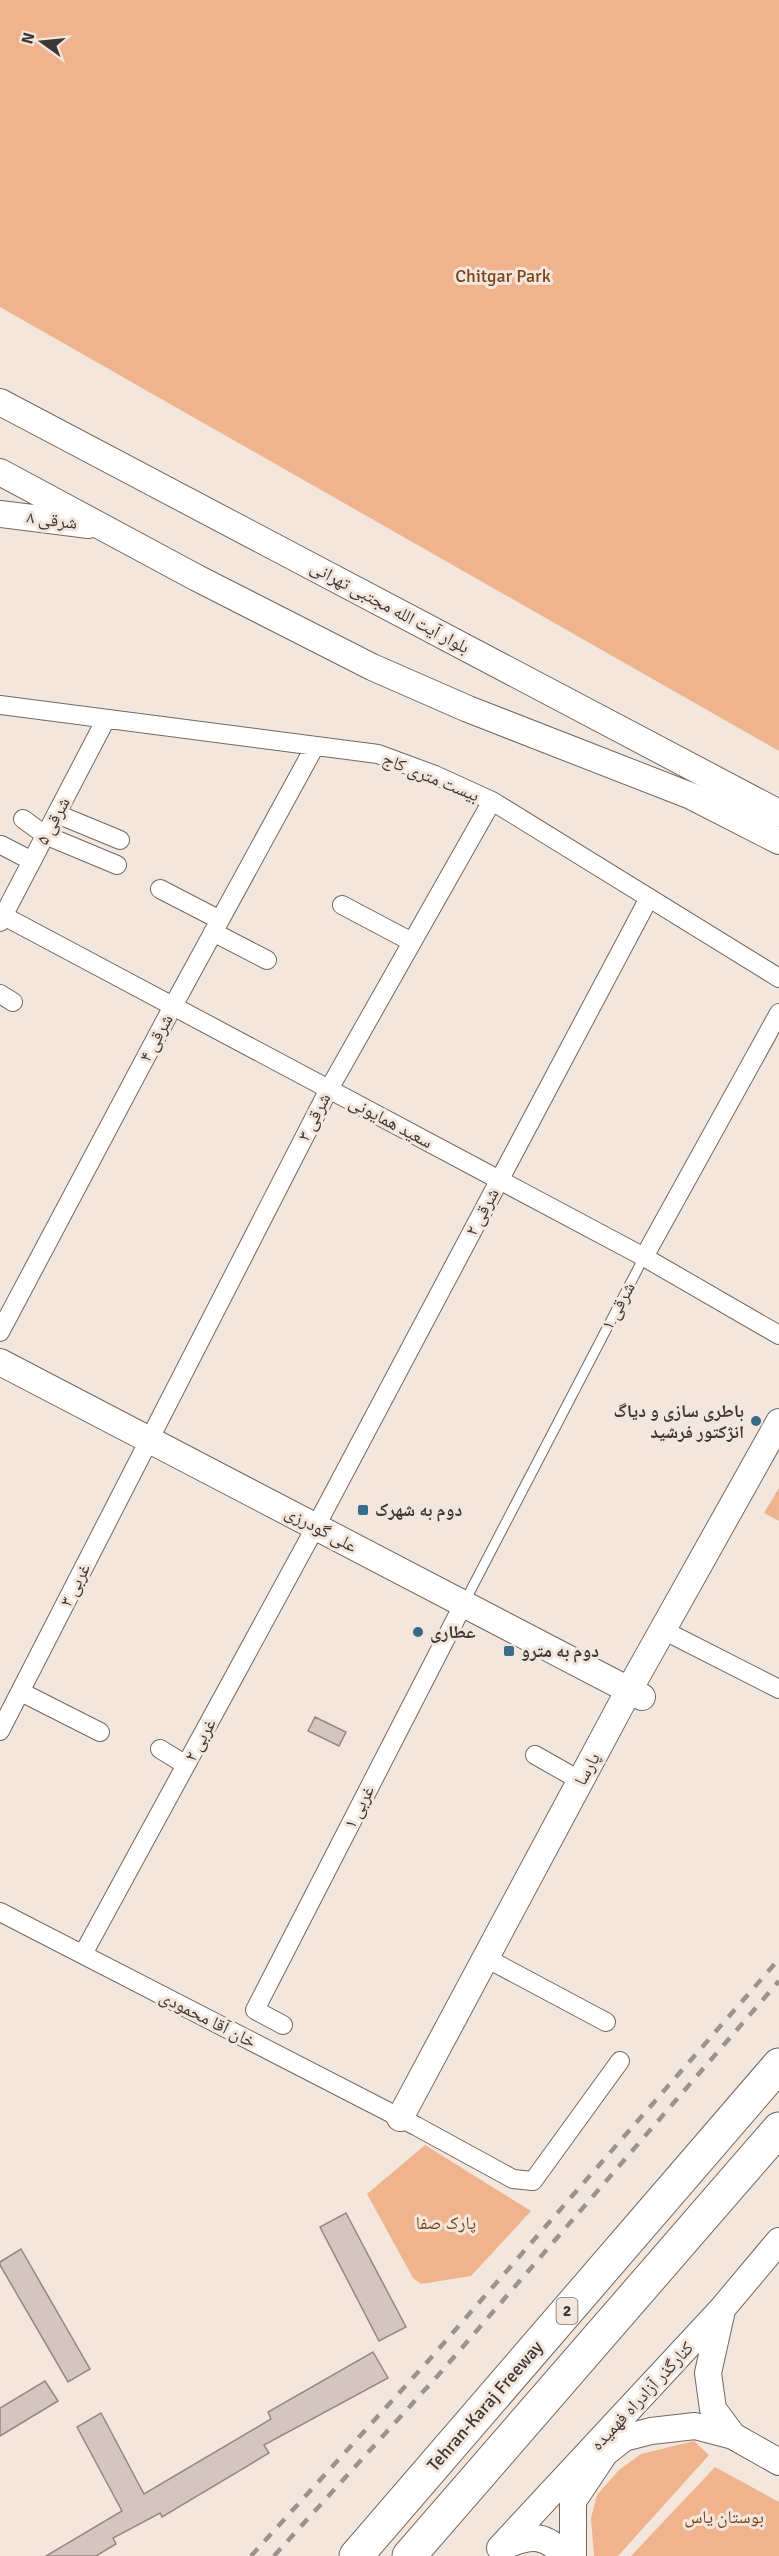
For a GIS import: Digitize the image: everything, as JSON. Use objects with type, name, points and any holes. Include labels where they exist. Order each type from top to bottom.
[{"type":"highway","name":"Tehran-Karaj Freeway","points":[[356,2556],[779,2065]]},
{"type":"highway","name":"2","points":[[410,2556],[779,2129]]},
{"type":"street","name":"بلوار آیت الله مجتبی تهرانی","points":[[0,402],[779,813]]},
{"type":"street","points":[[0,472],[372,667],[468,709],[691,796],[779,841]]},
{"type":"street","name":"۸ شرقی","points":[[0,514],[103,527]]},
{"type":"street","name":"بیست متری کاج","points":[[0,705],[378,754],[492,801],[779,978]]},
{"type":"street","name":"۵ شرقی","points":[[1,917],[106,719]]},
{"type":"street","name":"۴ شرقی","points":[[0,1332],[173,1006],[315,746]]},
{"type":"street","name":"۳ شرقی","points":[[149,1440],[329,1089],[492,801]]},
{"type":"street","points":[[57,814],[120,840]]},
{"type":"street","points":[[23,819],[45,835],[117,865]]},
{"type":"street","points":[[1,845],[32,861]]},
{"type":"street","points":[[160,889],[267,960]]},
{"type":"street","name":"۲ شرقی","points":[[316,1527],[649,898]]},
{"type":"street","points":[[342,905],[412,942]]},
{"type":"street","name":"سعید همایونی","points":[[1,917],[644,1257],[779,1335]]},
{"type":"street","name":"۱ شرقی","points":[[644,1257],[779,1012]]},
{"type":"street","name":"علی گودرزی","points":[[0,1362],[636,1693]]},
{"type":"street","name":"پارسا","points":[[408,2122],[779,1422]]},
{"type":"street","name":"۳ غربی","points":[[0,1731],[149,1440]]},
{"type":"street","name":"پارسا","points":[[669,1633],[779,1451]]},
{"type":"street","name":"۲ غربی","points":[[83,1954],[316,1527]]},
{"type":"street","name":"۱ غربی","points":[[284,2025],[255,2010],[464,1604]]},
{"type":"street","points":[[669,1633],[779,1689]]},
{"type":"street","points":[[21,1692],[100,1732]]},
{"type":"street","name":"پارسا","points":[[493,1962],[581,1781],[636,1693]]},
{"type":"street","points":[[160,1749],[186,1765]]},
{"type":"street","points":[[535,1755],[581,1781]]},
{"type":"street","name":"خان آقا محمودی","points":[[0,1912],[408,2122],[513,2179],[533,2181],[620,2061]]},
{"type":"street","points":[[493,1962],[606,2022]]},
{"type":"street","name":"کنارگذر آزادراه فهمیده","points":[[497,2552],[722,2309],[779,2241]]},
{"type":"street","points":[[722,2309],[708,2373],[713,2409],[733,2436]]},
{"type":"street","points":[[573,2556],[573,2501],[637,2402]]},
{"type":"street","points":[[605,2453],[624,2438],[678,2426],[695,2426],[733,2436],[779,2462]]},
{"type":"street","points":[[497,2552],[524,2537],[545,2539],[565,2556]]},
{"type":"lane","name":"۱ شرقی","points":[[464,1604],[644,1257]]},
{"type":"green space","name":"Chitgar Park","points":[[0,0],[779,0],[779,751],[0,307]]},
{"type":"green space","points":[[779,1488],[779,1521],[764,1513]]},
{"type":"green space","name":"پارک صفا","points":[[425,2145],[531,2211],[471,2276],[421,2284],[413,2278],[367,2194]]},
{"type":"green space","points":[[694,2441],[709,2455],[618,2556],[594,2556],[591,2518],[597,2495],[619,2470],[641,2454]]},
{"type":"green space","name":"بوستان یاس","points":[[715,2467],[779,2502],[779,2556],[631,2556]]},
{"type":"building","points":[[315,1717],[346,1732],[339,1746],[308,1731]]},
{"type":"building","points":[[346,2213],[406,2327],[379,2341],[320,2227]]},
{"type":"building","points":[[21,2249],[90,2369],[68,2382],[0,2265],[0,2262]]},
{"type":"building","points":[[373,2352],[388,2378],[264,2445],[269,2453],[162,2517],[160,2513],[113,2538],[116,2544],[96,2556],[46,2556],[122,2511],[77,2427],[101,2413],[144,2494],[271,2419],[268,2412]]},
{"type":"building","points":[[45,2381],[58,2401],[0,2436],[0,2408]]},
{"type":"railway","points":[[251,2556],[429,2360],[779,1959]]},
{"type":"railway","points":[[274,2556],[441,2372],[779,1981]]},
{"type":"place","name":"باطری سازی و دیاگ انژکتور فرشید","points":[[756,1421]]},
{"type":"place","name":"دوم به شهرک","points":[[363,1510]]},
{"type":"place","name":"عطاری","points":[[418,1632]]},
{"type":"place","name":"دوم به مترو","points":[[509,1651]]}]
